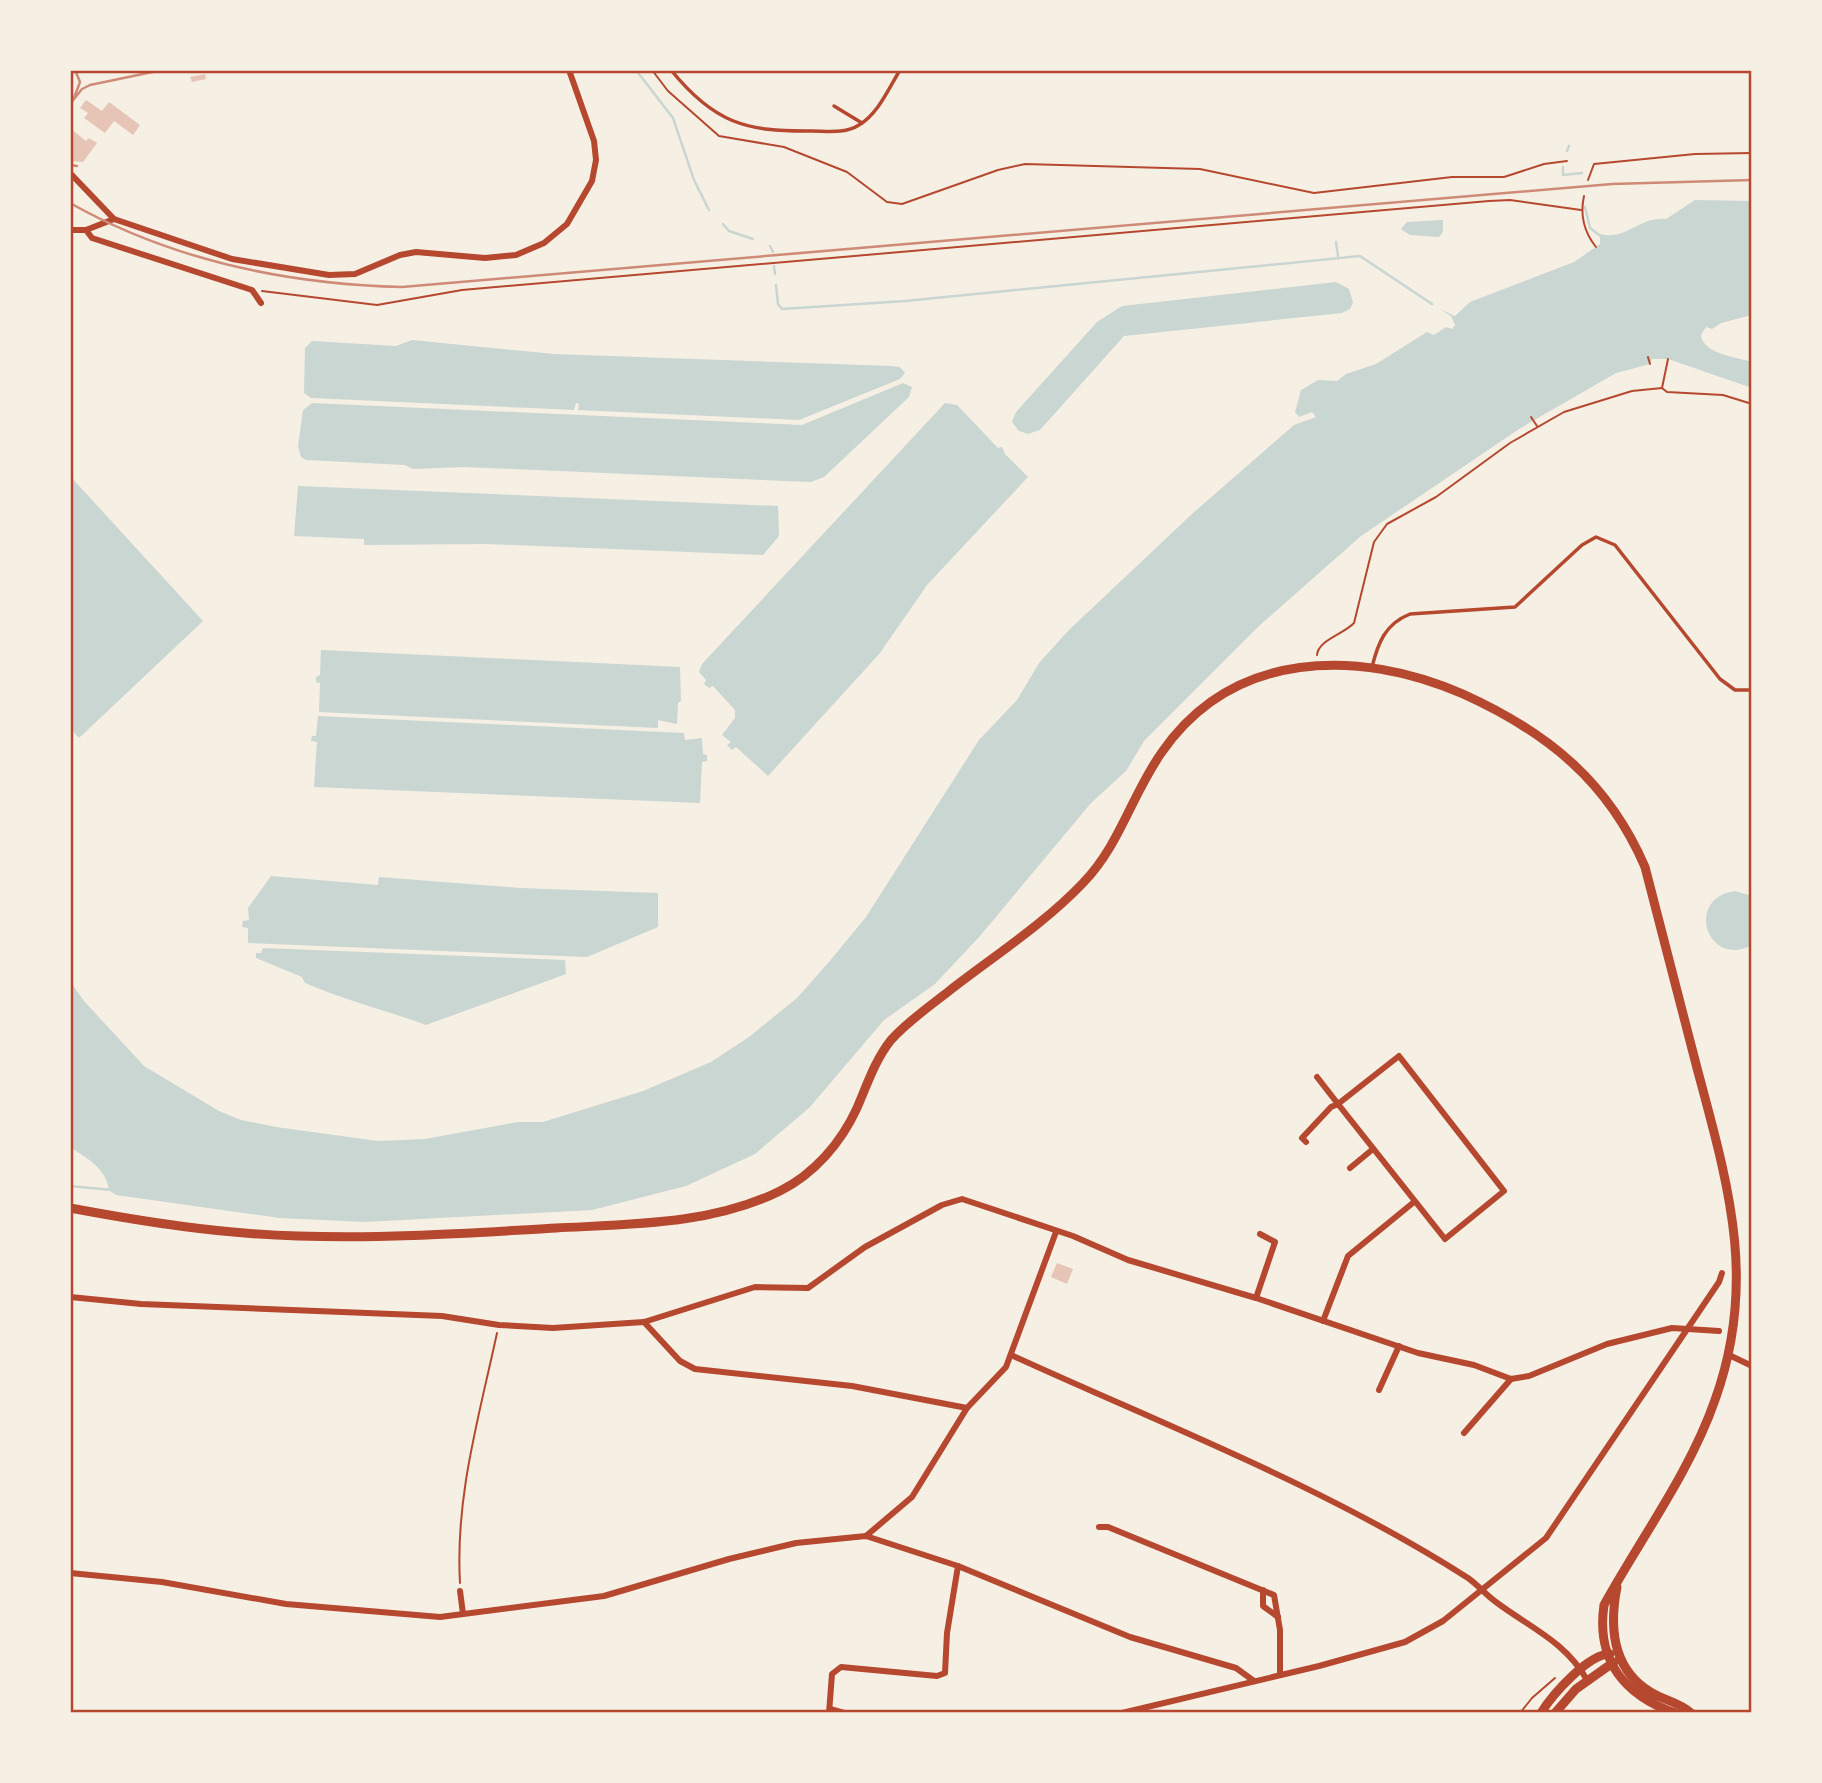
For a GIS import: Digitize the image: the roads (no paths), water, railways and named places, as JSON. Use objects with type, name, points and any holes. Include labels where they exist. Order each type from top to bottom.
[{"type":"main road","points":[[70,1208],[215,1230],[293,1236],[412,1237],[661,1222],[705,1216],[770,1195],[797,1182],[834,1146],[854,1115],[880,1056],[906,1026],[1054,911],[1087,879],[1122,828],[1150,770],[1180,730],[1230,690],[1258,677],[1317,664],[1372,667],[1457,692],[1528,728],[1583,771],[1613,807],[1632,838],[1644,867],[1735,1223],[1737,1286],[1729,1354],[1706,1425],[1604,1605],[1602,1632],[1606,1653],[1619,1676],[1645,1698],[1675,1713]]},
{"type":"main road","points":[[1619,1578],[1612,1632],[1619,1656],[1637,1683],[1691,1713]]},
{"type":"main road","points":[[1541,1713],[1566,1682],[1581,1670],[1606,1653],[1619,1656]]},
{"type":"main road","points":[[1555,1713],[1587,1680],[1612,1665],[1619,1656]]},
{"type":"street","points":[[70,173],[114,219],[232,259],[329,275],[355,274],[400,255],[416,252],[493,258],[516,255],[544,243],[567,224],[592,181],[596,160],[594,141],[569,70]]},
{"type":"street","points":[[70,230],[86,230],[114,219]]},
{"type":"street","points":[[86,230],[92,238],[252,290],[261,303]]},
{"type":"street","points":[[1306,1142],[1302,1138],[1331,1107],[1338,1104],[1399,1056],[1504,1191],[1445,1239],[1414,1202],[1373,1149],[1338,1104],[1317,1077]]},
{"type":"street","points":[[1350,1168],[1373,1149]]},
{"type":"street","points":[[70,1297],[141,1304],[442,1316],[499,1325],[553,1328],[644,1322],[755,1287],[808,1289],[865,1247],[955,1200],[969,1199],[1073,1236],[1128,1260],[1256,1298],[1399,1346],[1474,1365],[1511,1380]]},
{"type":"street","points":[[1323,1321],[1348,1256],[1414,1202]]},
{"type":"street","points":[[866,1536],[912,1497],[967,1408],[1006,1367],[1056,1232]]},
{"type":"street","points":[[1256,1298],[1275,1242],[1260,1234]]},
{"type":"street","points":[[1122,1713],[1405,1642],[1443,1621],[1480,1588],[1546,1538],[1719,1282],[1722,1273]]},
{"type":"street","points":[[644,1322],[680,1361],[695,1369],[852,1387],[967,1408]]},
{"type":"street","points":[[1464,1433],[1511,1380],[1529,1376],[1607,1344],[1672,1328],[1719,1331]]},
{"type":"street","points":[[1380,1390],[1399,1346]]},
{"type":"street","points":[[1729,1354],[1752,1366]]},
{"type":"street","points":[[1011,1355],[1329,1500],[1480,1588],[1496,1602],[1549,1636],[1587,1680]]},
{"type":"street","points":[[1099,1527],[1108,1527],[1263,1590],[1276,1598],[1280,1675]]},
{"type":"street","points":[[70,1573],[162,1582],[286,1604],[440,1617],[604,1596],[783,1546],[866,1536],[958,1566],[1130,1637],[1236,1668],[1254,1681]]},
{"type":"street","points":[[844,1713],[830,1711],[832,1674],[841,1667],[937,1676],[945,1673],[947,1633],[958,1566]]},
{"type":"street","points":[[1263,1590],[1263,1606],[1278,1617]]},
{"type":"street","points":[[460,1591],[463,1614]]},
{"type":"lane","points":[[671,70],[710,108],[747,128],[785,132],[840,131],[862,124],[875,111],[901,70]]},
{"type":"lane","points":[[834,106],[862,124]]},
{"type":"lane","points":[[1372,667],[1382,636],[1398,620],[1410,614],[1516,607],[1582,545],[1596,537],[1615,545],[1720,679],[1735,690],[1752,690]]},
{"type":"waterway","points":[[636,70],[673,118],[694,180],[709,210]]},
{"type":"waterway","points":[[1567,151],[1569,146]]},
{"type":"waterway","points":[[1563,167],[1563,175],[1582,173]]},
{"type":"waterway","points":[[1585,207],[1590,228],[1603,238]]},
{"type":"waterway","points":[[723,224],[729,231],[753,239]]},
{"type":"waterway","points":[[1336,242],[1338,256]]},
{"type":"waterway","points":[[770,246],[773,252]]},
{"type":"waterway","points":[[776,285],[778,304],[782,309],[905,301],[1360,256],[1432,304]]},
{"type":"waterway","points":[[774,266],[775,274]]},
{"type":"waterway","points":[[70,1186],[112,1190]]},
{"type":"railway","points":[[74,98],[80,82],[75,70]]},
{"type":"railway","points":[[70,104],[82,89],[90,85],[162,70]]},
{"type":"railway","points":[[70,165],[77,166]]},
{"type":"railway","points":[[70,203],[149,240],[231,266],[315,281],[402,287],[1612,184],[1752,180]]}]
